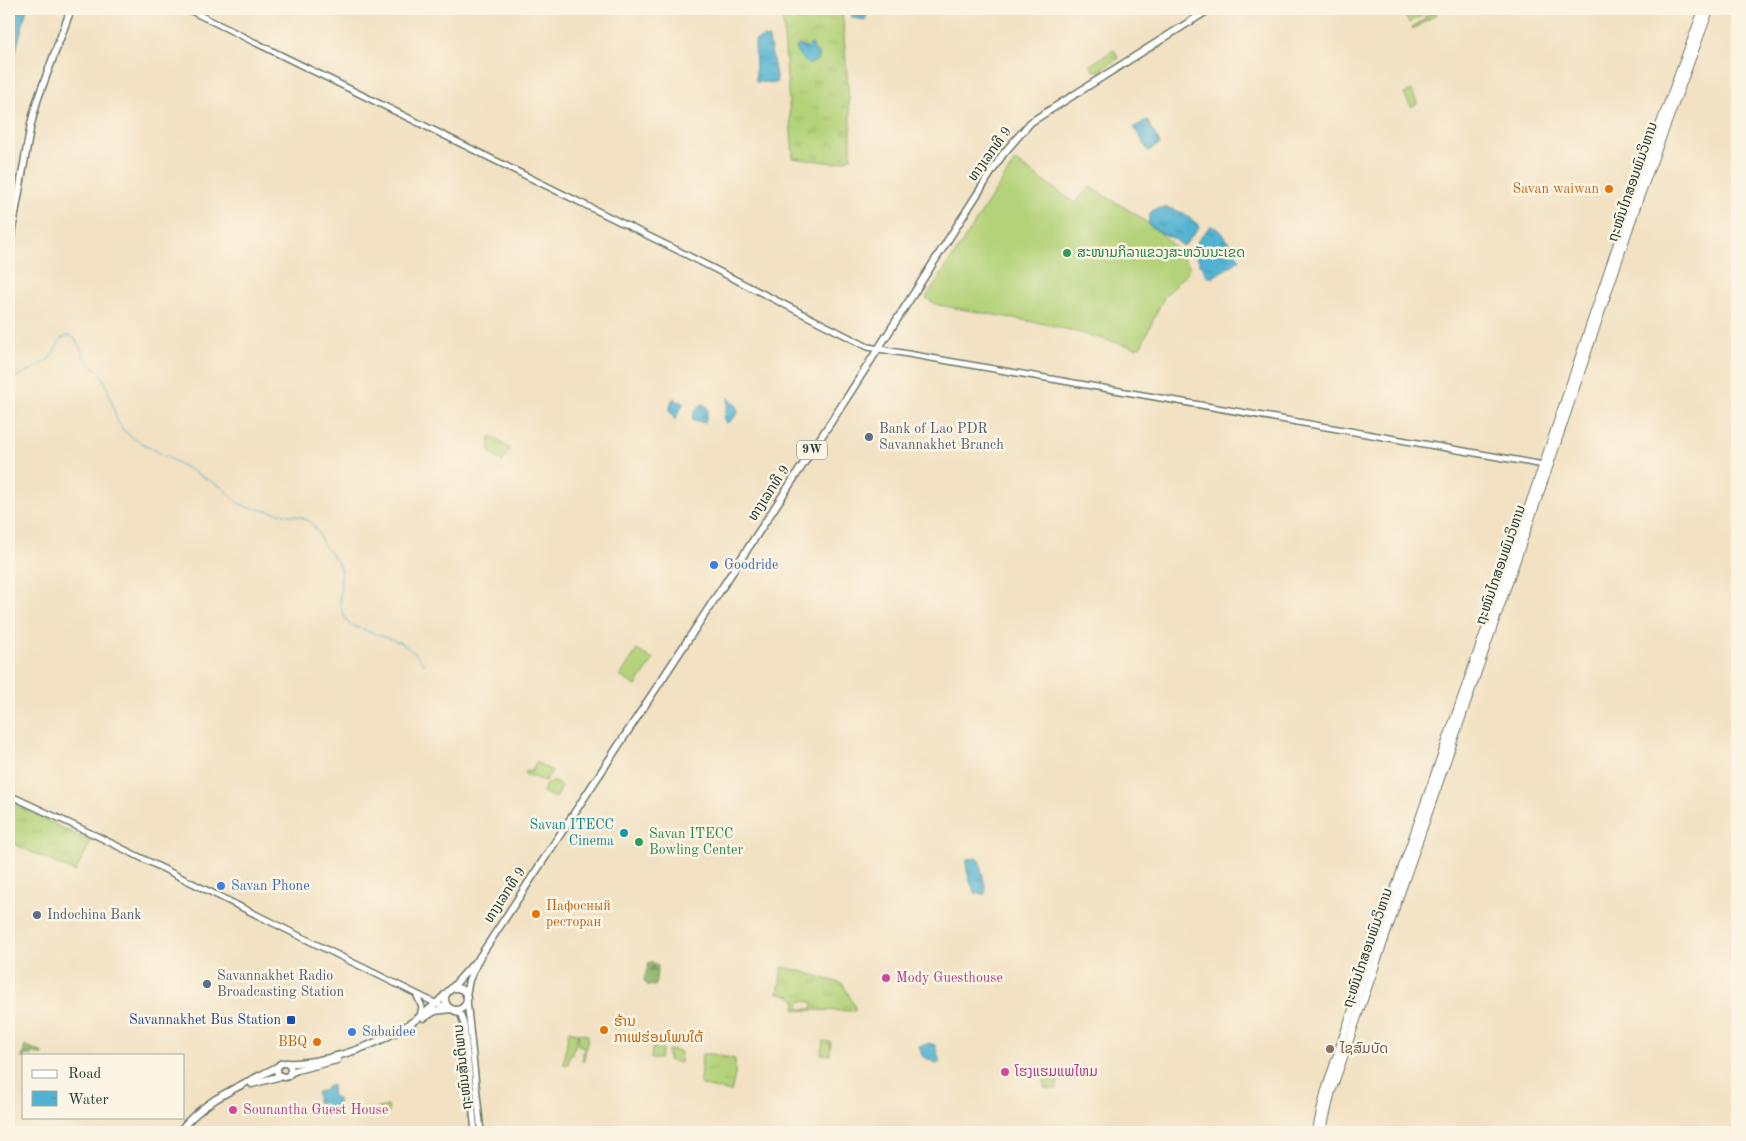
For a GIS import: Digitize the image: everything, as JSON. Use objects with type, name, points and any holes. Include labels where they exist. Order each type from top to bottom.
[{"type":"highway","name":"ຖະໜົນໄກສອນພົມວິຫານ","points":[[1546,466],[1634,194],[1703,9]]},
{"type":"highway","name":"ຖະໜົນໄກສອນພົມວິຫານ","points":[[1316,1132],[1325,1092],[1355,1012],[1640,196],[1710,9]]},
{"type":"highway","name":"ຖະໜົນໄກສອນພົມວິຫານ","points":[[1322,1132],[1355,1012]]},
{"type":"main road","points":[[9,248],[31,124],[37,101],[71,9]]},
{"type":"main road","name":"ທາງເລກທີ 9","points":[[290,1074],[297,1070],[366,1051],[435,1011],[462,1008],[467,997],[468,980],[479,958],[878,349],[1003,154],[1030,122],[1210,9]]},
{"type":"main road","name":"ທາງເລກທີ 9","points":[[287,1063],[305,1063],[351,1053],[407,1028],[449,991],[479,958]]},
{"type":"main road","points":[[450,1009],[445,1001],[449,991],[459,988],[467,997]]},
{"type":"main road","points":[[178,1132],[203,1107],[218,1097],[236,1088],[277,1068],[281,1063],[287,1063],[291,1069],[290,1074],[286,1076],[236,1088]]},
{"type":"main road","points":[[277,1068],[281,1076]]},
{"type":"street","points":[[187,9],[679,251],[868,347],[1546,466]]},
{"type":"street","points":[[9,794],[435,1004],[450,1009]]},
{"type":"street","points":[[415,994],[422,1007],[419,1017]]},
{"type":"street","name":"ຖະໜົນສັນຕິພາບ","points":[[467,997],[481,1132]]},
{"type":"street","name":"ຖະໜົນສັນຕິພາບ","points":[[450,1009],[461,1015],[464,1025],[475,1132]]},
{"type":"green space","points":[[782,9],[842,9],[851,127],[851,158],[835,163],[793,158]]},
{"type":"green space","points":[[1411,9],[1421,9],[1423,15],[1409,23],[1403,13]]},
{"type":"green space","points":[[1428,9],[1433,9],[1437,14],[1413,29],[1412,27],[1431,13]]},
{"type":"green space","points":[[1114,50],[1119,58],[1098,72],[1094,71],[1090,65]]},
{"type":"green space","points":[[1411,90],[1418,103],[1411,107],[1404,94]]},
{"type":"green space","name":"ສະໜາມກິລາແຂວງສະຫວັນນະເຂດ","points":[[1015,161],[1075,203],[1090,187],[1137,215],[1167,239],[1191,268],[1164,297],[1141,346],[1136,348],[1051,325],[938,305],[926,298]]},
{"type":"green space","points":[[492,436],[510,449],[502,462],[490,453],[490,437]]},
{"type":"green space","points":[[637,650],[653,660],[636,686],[620,676]]},
{"type":"green space","points":[[536,762],[552,771],[545,781],[525,774],[526,771],[531,772]]},
{"type":"green space","points":[[555,782],[562,787],[557,797],[552,797],[543,792],[546,784]]},
{"type":"green space","points":[[9,802],[91,842],[75,872],[9,842]]},
{"type":"green space","points":[[649,962],[655,963],[658,966],[655,986],[647,985],[644,980]]},
{"type":"green space","points":[[782,967],[804,972],[843,984],[855,1007],[855,1011],[795,1010],[796,1000],[791,996],[778,993]],"holes":[[[800,1001],[813,1002],[812,1009],[799,1009]]]},
{"type":"green space","points":[[569,1031],[578,1033],[568,1065],[563,1064]]},
{"type":"green space","points":[[579,1033],[588,1035],[584,1061],[582,1061],[584,1047],[578,1045]]},
{"type":"green space","points":[[823,1041],[831,1042],[830,1055],[821,1054]]},
{"type":"green space","points":[[25,1045],[43,1053],[36,1054],[33,1052],[32,1054],[23,1054]]},
{"type":"green space","points":[[652,1048],[663,1049],[660,1059],[651,1059]]},
{"type":"green space","points":[[668,1050],[681,1052],[680,1063],[668,1060]]},
{"type":"green space","points":[[702,1054],[735,1059],[735,1075],[731,1092],[704,1086],[700,1083]]},
{"type":"green space","points":[[1076,1076],[1077,1079],[1059,1080],[1057,1089],[1044,1088],[1044,1080]]},
{"type":"green space","points":[[388,1106],[389,1112],[369,1117],[367,1111]]},
{"type":"water","points":[[9,9],[27,9],[9,78]]},
{"type":"water","points":[[852,9],[869,9],[865,20],[852,18]]},
{"type":"water","points":[[763,37],[769,39],[776,83],[756,82],[755,41]]},
{"type":"water","points":[[811,44],[819,54],[817,60],[809,65],[797,53],[796,48],[798,45],[807,48]]},
{"type":"water","points":[[1147,120],[1160,144],[1148,151],[1134,127]]},
{"type":"water","points":[[1168,208],[1181,212],[1200,226],[1185,245],[1181,245],[1175,239],[1149,225],[1149,215],[1153,210]]},
{"type":"water","points":[[1210,226],[1223,235],[1240,260],[1213,277],[1207,277],[1192,248]]},
{"type":"water","points":[[675,398],[683,404],[675,420],[669,410],[672,400]]},
{"type":"water","points":[[729,398],[737,406],[738,413],[731,421],[726,423],[724,419]]},
{"type":"water","points":[[703,404],[708,410],[705,423],[693,420],[696,410]]},
{"type":"water","points":[[976,858],[979,860],[986,889],[985,894],[976,894],[967,873],[967,859]]},
{"type":"water","points":[[930,1043],[935,1045],[940,1062],[938,1064],[922,1056],[919,1046]]},
{"type":"water","points":[[332,1085],[333,1096],[338,1099],[338,1108],[329,1109],[325,1103],[317,1103],[317,1092],[326,1090],[326,1087]]},
{"type":"waterway","points":[[9,380],[33,369],[50,358],[61,339],[71,336],[76,340],[86,359],[100,373],[106,384],[117,420],[123,430],[136,440],[223,488],[236,501],[247,507],[301,517],[311,522],[323,544],[338,563],[341,571],[340,604],[344,616],[350,625],[401,643],[416,654],[424,664]]},
{"type":"place","name":"Savan waiwan","points":[[1609,189]]},
{"type":"place","name":"ສະໜາມກິລາແຂວງສະຫວັນນະເຂດ","points":[[1067,253]]},
{"type":"place","name":"Bank of Lao PDR Savannakhet Branch","points":[[869,437]]},
{"type":"place","name":"Goodride","points":[[714,565]]},
{"type":"place","name":"Savan ITECC Cinema","points":[[624,833]]},
{"type":"place","name":"Savan ITECC Bowling Center","points":[[639,842]]},
{"type":"place","name":"Savan Phone","points":[[221,886]]},
{"type":"place","name":"Пафосный ресторан","points":[[536,914]]},
{"type":"place","name":"Indochina Bank","points":[[37,915]]},
{"type":"place","name":"Mody Guesthouse","points":[[886,978]]},
{"type":"place","name":"Savannakhet Radio Broadcasting Station","points":[[207,984]]},
{"type":"place","name":"Savannakhet Bus Station","points":[[291,1020]]},
{"type":"place","name":"ຮ້ານ ກາເຟຮ່ອມໂພນໃຕ້","points":[[604,1030]]},
{"type":"place","name":"Sabaidee","points":[[352,1032]]},
{"type":"place","name":"BBQ","points":[[317,1042]]},
{"type":"place","name":"ໄຊສົມບັດ","points":[[1330,1049]]},
{"type":"place","name":"ໂຮງແຮມແພໄຫມ","points":[[1005,1072]]},
{"type":"place","name":"Sounantha Guest House","points":[[233,1110]]}]
